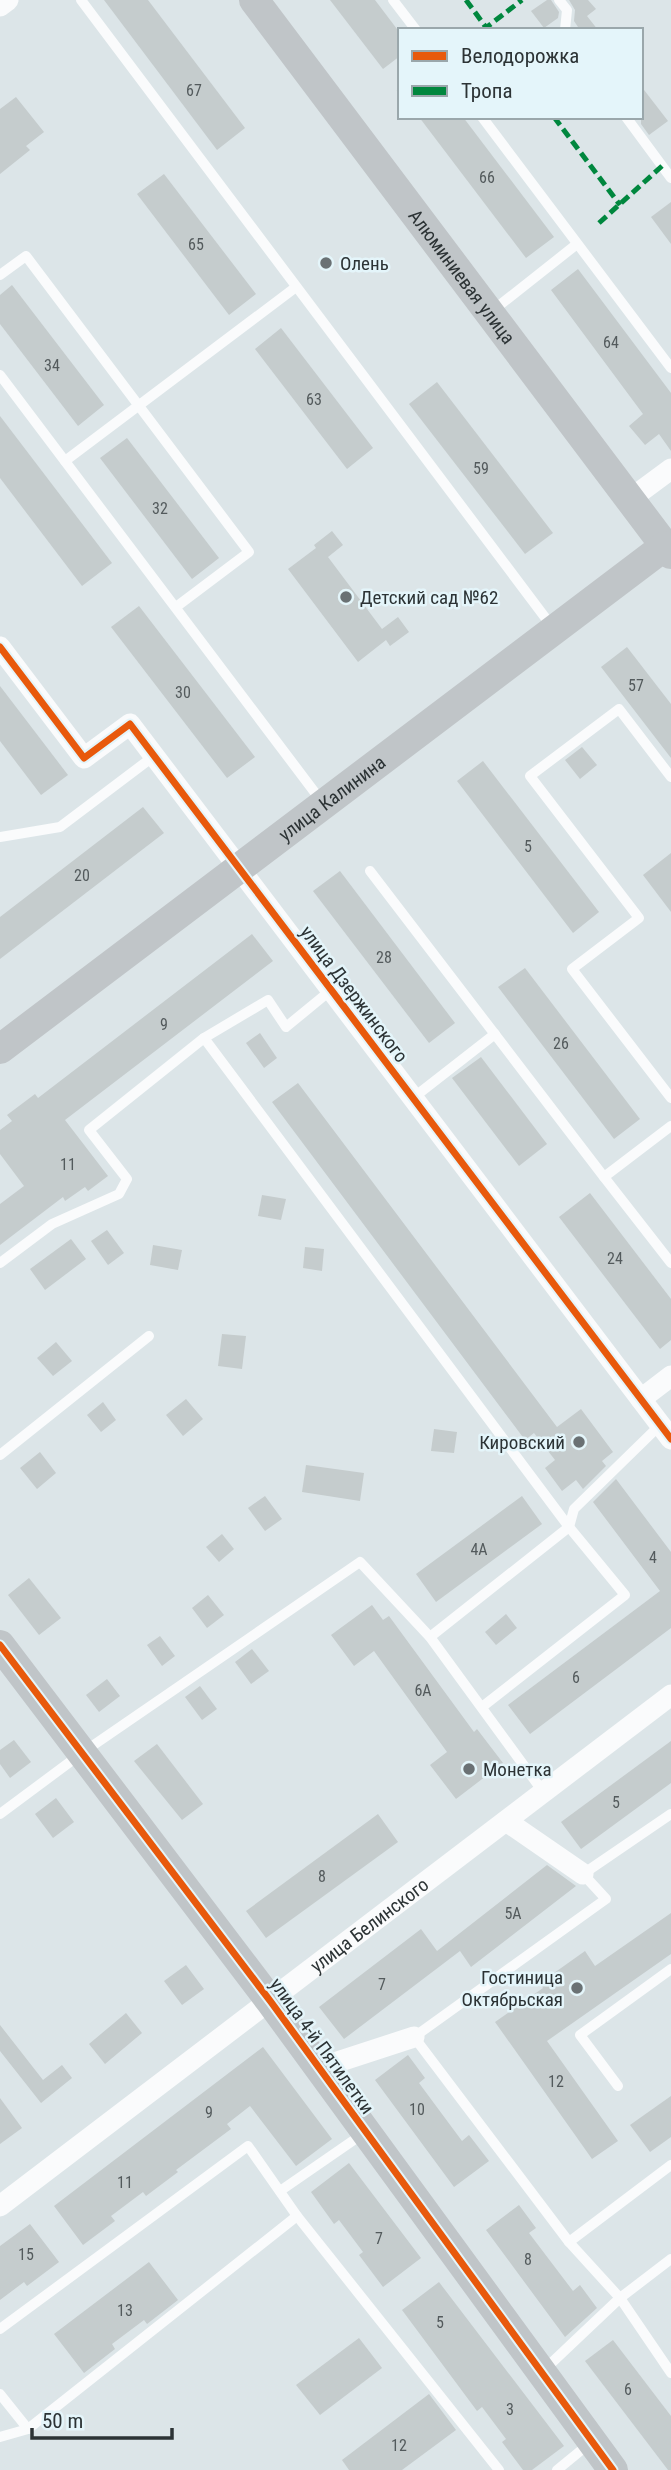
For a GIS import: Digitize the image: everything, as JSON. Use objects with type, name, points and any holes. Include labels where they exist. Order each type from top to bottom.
[{"type":"main road","name":"Алюминиевая улица","points":[[254,0],[668,550]]},
{"type":"main road","name":"улица Калинина","points":[[0,1049],[555,630],[668,550]]},
{"type":"main road","name":"улица 4-й Пятилетки","points":[[0,1645],[271,2002],[613,2470]]},
{"type":"street","points":[[0,6],[8,0]]},
{"type":"street","points":[[629,500],[671,469]]},
{"type":"street","name":"улица Дзержинского","points":[[0,647],[84,758],[130,724],[665,1432]]},
{"type":"street","points":[[641,1399],[671,1377]]},
{"type":"street","name":"улица Белинского","points":[[0,2206],[671,1695]]},
{"type":"street","points":[[506,1821],[583,1874]]},
{"type":"street","points":[[319,2068],[414,2037]]},
{"type":"lane","points":[[81,0],[555,630]]},
{"type":"lane","points":[[393,0],[414,28]]},
{"type":"lane","points":[[559,0],[567,10],[565,28]]},
{"type":"lane","points":[[483,119],[671,368]]},
{"type":"lane","points":[[628,119],[666,163],[671,178]]},
{"type":"lane","points":[[489,314],[577,244]]},
{"type":"lane","points":[[0,275],[26,256],[249,552],[176,607]]},
{"type":"lane","points":[[65,461],[296,287]]},
{"type":"lane","points":[[0,375],[324,804]]},
{"type":"lane","points":[[671,777],[619,709],[530,776],[639,918],[572,969],[671,1098]]},
{"type":"lane","points":[[0,837],[60,827],[154,756]]},
{"type":"lane","points":[[370,871],[604,1177],[669,1256]]},
{"type":"lane","points":[[0,1263],[52,1224],[119,1194],[127,1179],[89,1129],[204,1038],[268,1000],[286,1027],[331,990]]},
{"type":"lane","points":[[413,1098],[495,1034]]},
{"type":"lane","points":[[204,1038],[569,1527],[625,1595],[482,1707]]},
{"type":"lane","points":[[604,1177],[671,1126]]},
{"type":"lane","points":[[0,1455],[149,1336]]},
{"type":"lane","points":[[430,1637],[569,1527],[574,1508],[665,1432]]},
{"type":"lane","points":[[0,1814],[82,1754],[360,1562],[430,1637],[544,1793]]},
{"type":"lane","points":[[671,1814],[583,1874],[606,1899],[414,2037],[569,2242],[620,2298],[671,2373]]},
{"type":"lane","points":[[618,2086],[580,2035],[671,1969]]},
{"type":"lane","points":[[280,2191],[366,2132]]},
{"type":"lane","points":[[0,2329],[248,2146],[297,2216],[499,2470]]},
{"type":"lane","points":[[569,2242],[671,2165]]},
{"type":"lane","points":[[0,2437],[28,2429],[297,2216]]},
{"type":"lane","points":[[542,2372],[620,2298],[671,2259]]},
{"type":"lane","points":[[0,2393],[28,2429]]},
{"type":"lane","points":[[557,2470],[593,2441]]},
{"type":"building","points":[[104,0],[148,0],[245,128],[217,150]]},
{"type":"building","points":[[330,0],[375,0],[398,30],[398,58],[383,69]]},
{"type":"building","points":[[551,0],[559,12],[558,18],[544,28],[531,11]]},
{"type":"building","points":[[569,0],[588,0],[596,9],[587,16],[596,28],[579,28],[574,21],[575,10]]},
{"type":"building","points":[[643,89],[668,121],[649,135],[641,124]]},
{"type":"building","points":[[16,97],[44,132],[26,146],[30,150],[0,174],[0,109]]},
{"type":"building","points":[[421,119],[465,119],[554,237],[526,258]]},
{"type":"building","points":[[164,174],[256,294],[229,315],[137,194]]},
{"type":"building","points":[[671,202],[671,244],[651,217]]},
{"type":"building","points":[[578,269],[671,393],[671,451],[659,434],[645,445],[629,426],[643,414],[551,290]]},
{"type":"building","points":[[12,285],[104,405],[78,426],[0,324],[0,295]]},
{"type":"building","points":[[281,328],[373,448],[347,469],[255,349]]},
{"type":"building","points":[[437,382],[553,533],[525,554],[409,404]]},
{"type":"building","points":[[0,416],[112,563],[82,586],[0,478]]},
{"type":"building","points":[[127,438],[219,558],[192,579],[100,458]]},
{"type":"building","points":[[332,531],[343,545],[328,557],[382,629],[398,617],[409,632],[390,646],[386,640],[358,662],[288,569],[316,548],[314,545]]},
{"type":"building","points":[[139,606],[255,757],[227,778],[111,627]]},
{"type":"building","points":[[627,647],[671,704],[671,758],[601,667]]},
{"type":"building","points":[[0,686],[68,775],[41,795],[0,741]]},
{"type":"building","points":[[582,747],[597,765],[580,779],[565,760]]},
{"type":"building","points":[[483,761],[599,912],[573,933],[457,781]]},
{"type":"building","points":[[143,807],[164,833],[0,959],[0,917]]},
{"type":"building","points":[[671,853],[671,912],[643,875]]},
{"type":"building","points":[[340,871],[455,1023],[429,1043],[313,891]]},
{"type":"building","points":[[252,934],[273,961],[65,1120],[108,1176],[88,1191],[85,1187],[65,1201],[63,1197],[0,1245],[0,1204],[24,1186],[0,1154],[0,1130],[12,1121],[7,1115],[35,1094],[38,1098]]},
{"type":"building","points":[[525,968],[640,1119],[614,1139],[498,987]]},
{"type":"building","points":[[260,1033],[277,1058],[264,1068],[246,1043]]},
{"type":"building","points":[[481,1057],[547,1144],[519,1166],[452,1078]]},
{"type":"building","points":[[298,1083],[557,1427],[581,1409],[613,1452],[602,1461],[606,1466],[583,1489],[576,1480],[562,1491],[545,1468],[555,1460],[534,1433],[525,1440],[272,1102]]},
{"type":"building","points":[[590,1193],[671,1299],[671,1340],[660,1349],[559,1217]]},
{"type":"building","points":[[262,1195],[286,1199],[281,1220],[258,1216]]},
{"type":"building","points":[[107,1230],[124,1253],[108,1265],[91,1241]]},
{"type":"building","points":[[71,1239],[86,1259],[45,1290],[30,1269]]},
{"type":"building","points":[[153,1245],[182,1250],[178,1270],[150,1265]]},
{"type":"building","points":[[305,1247],[324,1249],[322,1271],[303,1268]]},
{"type":"building","points":[[222,1334],[246,1336],[242,1369],[218,1366]]},
{"type":"building","points":[[56,1342],[72,1361],[53,1376],[37,1358]]},
{"type":"building","points":[[186,1399],[203,1419],[183,1436],[166,1415]]},
{"type":"building","points":[[103,1402],[116,1420],[101,1432],[87,1415]]},
{"type":"building","points":[[434,1429],[457,1432],[454,1453],[431,1451]]},
{"type":"building","points":[[40,1452],[56,1473],[37,1489],[20,1468]]},
{"type":"building","points":[[306,1465],[364,1473],[360,1501],[302,1492]]},
{"type":"building","points":[[616,1479],[671,1552],[671,1628],[530,1734],[508,1705],[660,1591],[593,1502]]},
{"type":"building","points":[[265,1496],[282,1519],[265,1531],[248,1508]]},
{"type":"building","points":[[522,1496],[542,1524],[436,1602],[416,1574]]},
{"type":"building","points":[[222,1534],[234,1549],[219,1562],[206,1547]]},
{"type":"building","points":[[29,1578],[61,1618],[39,1635],[8,1595]]},
{"type":"building","points":[[208,1595],[224,1615],[207,1628],[192,1608]]},
{"type":"building","points":[[372,1605],[383,1620],[389,1616],[474,1732],[477,1729],[503,1763],[456,1799],[430,1765],[447,1752],[374,1651],[354,1666],[331,1635]]},
{"type":"building","points":[[506,1614],[517,1628],[496,1645],[485,1632]]},
{"type":"building","points":[[160,1636],[175,1656],[162,1666],[147,1645]]},
{"type":"building","points":[[252,1649],[269,1671],[251,1684],[235,1662]]},
{"type":"building","points":[[107,1679],[120,1696],[99,1712],[86,1695]]},
{"type":"building","points":[[200,1686],[217,1709],[202,1720],[185,1697]]},
{"type":"building","points":[[14,1740],[31,1762],[10,1778],[0,1764],[0,1750]]},
{"type":"building","points":[[671,1741],[671,1783],[581,1849],[561,1822]]},
{"type":"building","points":[[157,1744],[203,1804],[182,1820],[134,1761]]},
{"type":"building","points":[[56,1798],[74,1822],[53,1838],[35,1814]]},
{"type":"building","points":[[378,1814],[398,1842],[266,1938],[246,1911]]},
{"type":"building","points":[[547,1865],[576,1886],[471,1967],[460,1951],[344,2039],[319,2007],[421,1929],[437,1951]]},
{"type":"building","points":[[671,1913],[671,1954],[547,2041],[618,2141],[592,2159],[495,2022],[543,1988],[540,1983],[585,1951],[595,1966]]},
{"type":"building","points":[[186,1965],[204,1989],[182,2005],[164,1981]]},
{"type":"building","points":[[126,2013],[142,2033],[105,2064],[89,2044]]},
{"type":"building","points":[[0,2025],[43,2080],[62,2065],[72,2078],[41,2103],[0,2051]]},
{"type":"building","points":[[263,2047],[332,2139],[296,2166],[250,2106],[227,2124],[231,2129],[146,2196],[143,2192],[111,2216],[115,2221],[83,2245],[54,2206]]},
{"type":"building","points":[[408,2055],[425,2078],[419,2083],[462,2141],[469,2135],[489,2161],[454,2187],[375,2080]]},
{"type":"building","points":[[671,2096],[671,2137],[650,2152],[630,2125]]},
{"type":"building","points":[[0,2098],[22,2128],[0,2144]]},
{"type":"building","points":[[349,2163],[421,2258],[383,2287],[359,2255],[363,2252],[339,2220],[334,2224],[311,2192]]},
{"type":"building","points":[[519,2205],[536,2228],[529,2233],[573,2291],[580,2285],[597,2308],[565,2337],[486,2230]]},
{"type":"building","points":[[30,2224],[59,2262],[27,2286],[24,2282],[0,2300],[0,2246]]},
{"type":"building","points":[[149,2262],[178,2300],[147,2324],[144,2320],[112,2344],[115,2349],[84,2373],[54,2334]]},
{"type":"building","points":[[439,2282],[564,2446],[532,2470],[523,2470],[502,2442],[506,2439],[482,2407],[477,2411],[402,2310]]},
{"type":"building","points":[[359,2338],[382,2368],[320,2415],[296,2385]]},
{"type":"building","points":[[613,2340],[671,2416],[671,2470],[668,2470],[585,2361]]},
{"type":"building","points":[[429,2394],[456,2430],[402,2470],[349,2470],[342,2460]]},
{"type":"marked path","points":[[466,0],[487,28]]},
{"type":"marked path","points":[[486,28],[522,0]]},
{"type":"marked path","points":[[556,119],[620,205]]},
{"type":"marked path","points":[[599,223],[662,166]]},
{"type":"cycle path","points":[[0,647],[84,758],[130,724],[671,1439]]},
{"type":"cycle path","points":[[0,1645],[271,2002],[613,2470]]},
{"type":"place","name":"Олень","points":[[326,263]]},
{"type":"place","name":"Детский сад №62","points":[[346,597]]},
{"type":"place","name":"Кировский","points":[[579,1442]]},
{"type":"place","name":"Монетка","points":[[469,1769]]},
{"type":"place","name":"Гостиница Октябрьская","points":[[577,1988]]}]
